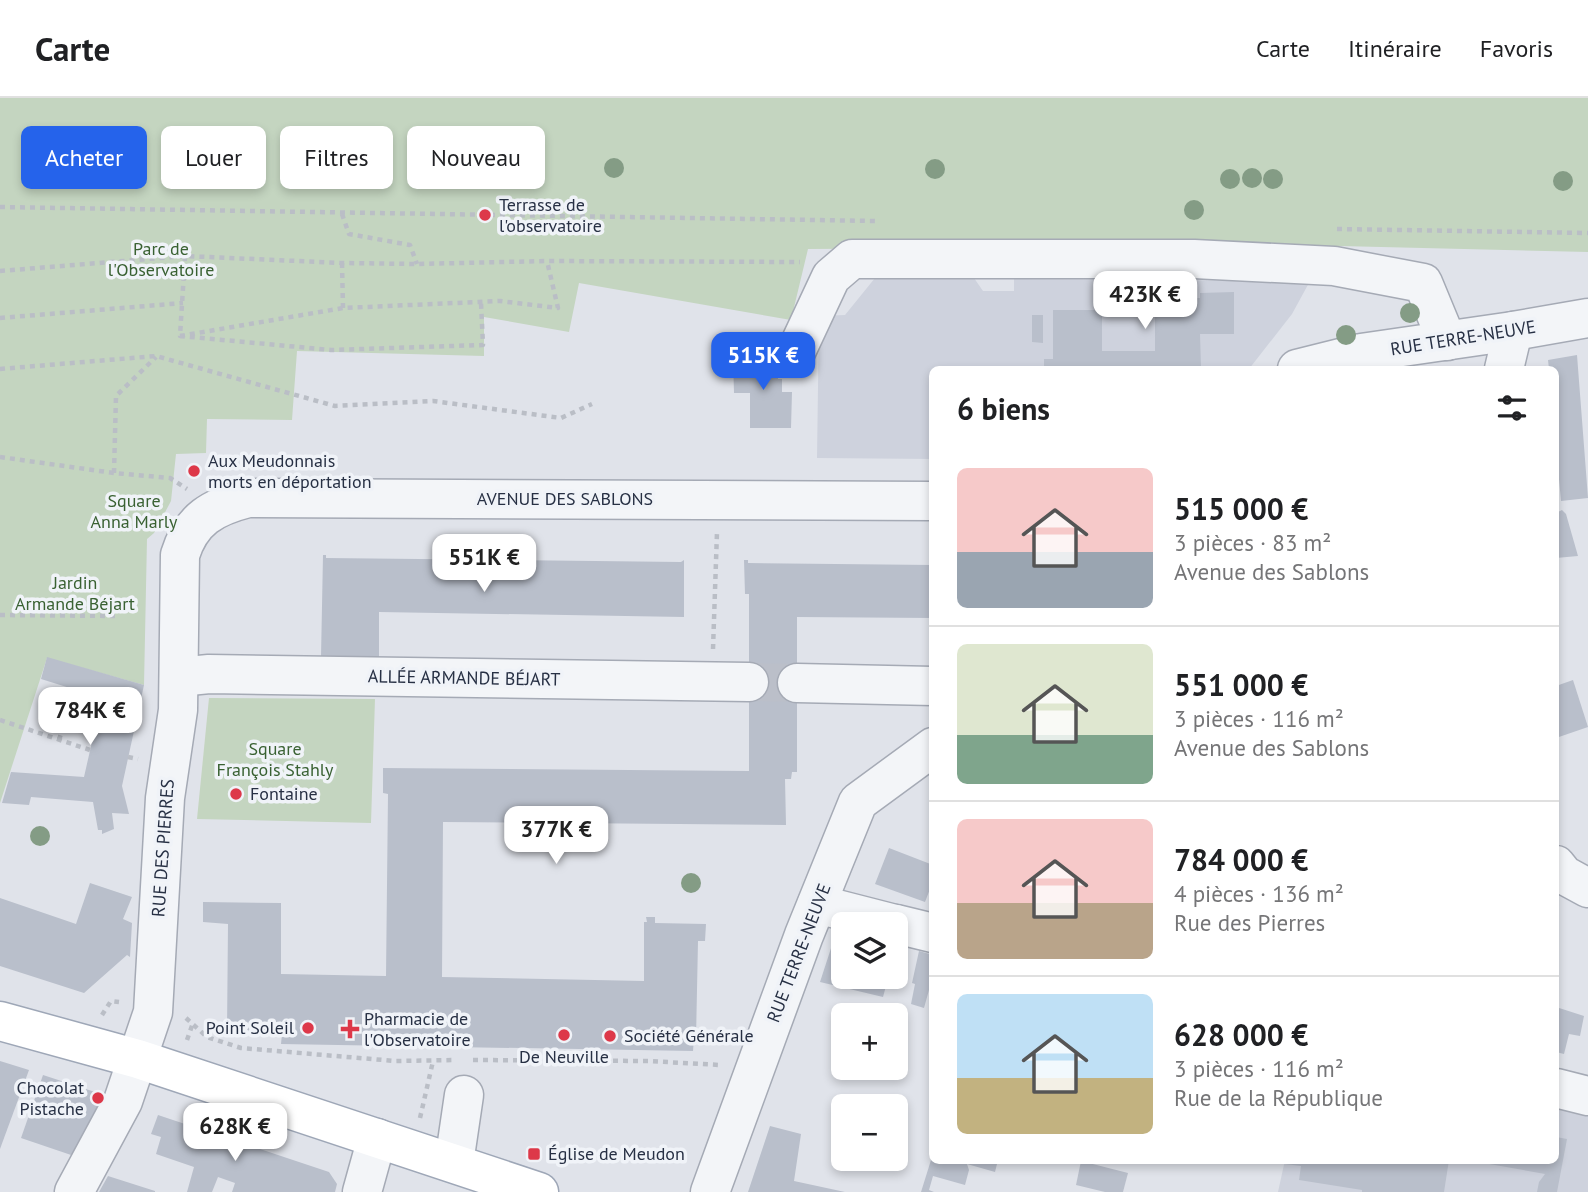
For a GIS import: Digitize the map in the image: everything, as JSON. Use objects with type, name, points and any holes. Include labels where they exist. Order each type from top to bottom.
[{"type":"main road","points":[[0,1021],[177,1071],[539,1192]]},
{"type":"street","points":[[794,356],[831,277],[852,259],[1194,259],[1334,266],[1423,283],[1447,341]]},
{"type":"street","name":"RUE TERRE-NEUVE","points":[[1309,366],[1361,353],[1588,318]]},
{"type":"street","points":[[1505,366],[1513,331]]},
{"type":"street","name":"AVENUE DES SABLONS","points":[[202,517],[224,504],[248,498],[929,501]]},
{"type":"street","name":"RUE DES PIERRES","points":[[75,1192],[123,1101],[153,1013],[164,798],[178,710],[180,555],[185,540],[202,517]]},
{"type":"street","name":"ALLÉE ARMANDE BÉJART","points":[[179,677],[209,674],[749,682]]},
{"type":"street","points":[[797,682],[929,686]]},
{"type":"street","name":"RUE TERRE-NEUVE","points":[[710,1192],[737,1087],[817,904],[858,802],[929,750]]},
{"type":"street","points":[[1559,869],[1564,875],[1588,888]]},
{"type":"street","points":[[817,904],[849,912]]},
{"type":"street","points":[[908,927],[929,932]]},
{"type":"street","points":[[1559,1089],[1588,1096]]},
{"type":"street","points":[[454,1163],[464,1095]]},
{"type":"street","points":[[362,1192],[377,1138]]},
{"type":"path","points":[[0,207],[890,222]]},
{"type":"path","points":[[342,214],[349,234],[410,245],[417,264]]},
{"type":"path","points":[[1337,229],[1588,233]]},
{"type":"path","points":[[180,337],[185,256]]},
{"type":"path","points":[[0,271],[185,256],[342,263],[547,261],[558,309],[500,301],[343,308],[180,337]]},
{"type":"path","points":[[342,263],[343,308]]},
{"type":"path","points":[[0,318],[183,303]]},
{"type":"path","points":[[180,337],[331,350],[483,345],[481,303]]},
{"type":"path","points":[[0,369],[156,356],[335,406],[433,401],[561,418],[592,404]]},
{"type":"path","points":[[114,473],[116,396],[156,356]]},
{"type":"path","points":[[0,457],[170,478],[191,492],[202,517]]},
{"type":"path","points":[[713,647],[716,574]]},
{"type":"path","points":[[0,615],[116,616]]},
{"type":"path","points":[[59,740],[75,690]]},
{"type":"path","points":[[0,720],[90,750]]},
{"type":"path","points":[[97,1048],[102,1014],[111,1001],[153,1013],[187,1018],[206,1037],[241,1048],[395,1061],[648,1061],[737,1087]]},
{"type":"path","points":[[177,1071],[193,1023]]},
{"type":"path","points":[[413,1150],[433,1061]]},
{"type":"shaded area","points":[[875,278],[974,278],[983,291],[1014,291],[1014,279],[1310,281],[1292,314],[1251,366],[929,366],[929,459],[817,458],[819,316],[845,315]]},
{"type":"shaded area","points":[[1559,1100],[1588,1106],[1588,1192],[1278,1192],[1284,1164],[1559,1164]]},
{"type":"green space","name":"Parc de l'Observatoire","points":[[0,98],[1588,98],[1588,252],[1340,246],[808,249],[791,320],[579,283],[569,332],[484,317],[484,356],[297,351],[292,420],[207,419],[206,453],[176,454],[171,501],[154,533],[147,539],[144,685],[47,658],[0,803]]},
{"type":"green space","name":"Square François Stahly","points":[[209,698],[375,699],[371,823],[197,819]]},
{"type":"building","points":[[1138,280],[1180,280],[1180,298],[1200,298],[1200,293],[1234,292],[1234,334],[1200,334],[1201,366],[1044,366],[1044,359],[1053,359],[1053,310],[1102,310],[1102,351],[1155,351],[1155,317],[1139,317]]},
{"type":"building","points":[[1032,315],[1043,315],[1043,343],[1032,342]]},
{"type":"building","points":[[1577,355],[1588,498],[1561,501],[1559,366],[1549,366],[1548,360]]},
{"type":"building","points":[[733,357],[778,357],[778,379],[782,379],[782,392],[792,392],[791,428],[750,428],[750,393],[734,393]]},
{"type":"building","points":[[1562,510],[1566,514],[1578,556],[1559,558],[1559,512]]},
{"type":"building","points":[[323,555],[326,555],[326,558],[684,560],[684,617],[379,612],[379,671],[321,657]]},
{"type":"building","points":[[744,560],[748,560],[748,563],[929,565],[929,618],[797,617],[797,772],[792,772],[791,779],[785,779],[786,825],[443,822],[442,977],[644,981],[646,917],[655,917],[655,923],[706,924],[705,941],[698,941],[696,1039],[693,1051],[281,1044],[282,1034],[227,1033],[228,924],[203,922],[203,902],[281,903],[281,974],[386,976],[388,794],[383,793],[383,768],[749,771],[749,594],[745,594]]},
{"type":"building","points":[[47,657],[144,685],[122,786],[129,814],[112,813],[114,829],[102,834],[102,830],[98,830],[93,802],[31,797],[29,805],[2,803],[11,772],[84,777],[102,698],[41,679]]},
{"type":"building","points":[[1573,680],[1588,727],[1559,737],[1559,685]]},
{"type":"building","points":[[889,848],[929,863],[929,892],[925,902],[875,884]]},
{"type":"building","points":[[90,883],[132,897],[123,919],[132,923],[130,957],[127,955],[84,993],[0,966],[0,898],[76,924]]},
{"type":"building","points":[[831,948],[831,985],[820,982]]},
{"type":"building","points":[[919,951],[929,954],[929,990],[924,1008],[911,1004],[915,984],[912,983]]},
{"type":"building","points":[[849,989],[885,989],[883,997]]},
{"type":"building","points":[[1559,1008],[1584,1016],[1580,1036],[1569,1034],[1564,1054],[1559,1053]]},
{"type":"building","points":[[0,1061],[29,1070],[0,1149]]},
{"type":"building","points":[[43,1075],[95,1092],[101,1104],[74,1156],[21,1138]]},
{"type":"building","points":[[158,1115],[329,1172],[337,1184],[335,1192],[232,1192],[235,1183],[218,1177],[212,1192],[187,1192],[194,1167],[156,1154],[161,1137],[151,1134]]},
{"type":"building","points":[[770,1126],[801,1134],[794,1181],[845,1192],[748,1192]]},
{"type":"building","points":[[1559,1138],[1567,1139],[1557,1192],[1537,1192],[1539,1182],[1545,1174],[1489,1164],[1559,1164]]},
{"type":"building","points":[[930,1164],[967,1164],[969,1170],[965,1185],[933,1176],[929,1190],[934,1192],[921,1192]]},
{"type":"building","points":[[967,1164],[997,1164],[995,1172]]},
{"type":"building","points":[[1080,1164],[1093,1164],[1128,1173],[1123,1192],[1105,1192],[1076,1185]]},
{"type":"building","points":[[1285,1164],[1448,1164],[1444,1192],[1362,1192],[1299,1180],[1301,1166]]},
{"type":"building","points":[[108,1176],[155,1191],[155,1192],[99,1192]]},
{"type":"tunnel","points":[[749,682],[797,683]]},
{"type":"place","name":"Terrasse de l'observatoire","points":[[485,215]]},
{"type":"place","name":"Aux Meudonnais morts en déportation","points":[[194,471]]},
{"type":"place","name":"Fontaine","points":[[236,794]]},
{"type":"place","name":"Point Soleil","points":[[308,1028]]},
{"type":"place","name":"Pharmacie de l'Observatoire","points":[[350,1029]]},
{"type":"place","name":"De Neuville","points":[[564,1035]]},
{"type":"place","name":"Société Générale","points":[[610,1036]]},
{"type":"place","name":"Chocolat Pistache","points":[[98,1098]]},
{"type":"place","name":"Église de Meudon","points":[[534,1154]]},
{"type":"park label","name":"Square Anna Marly","points":[[134,511]]},
{"type":"park label","name":"Jardin Armande Béjart","points":[[75,593]]}]
